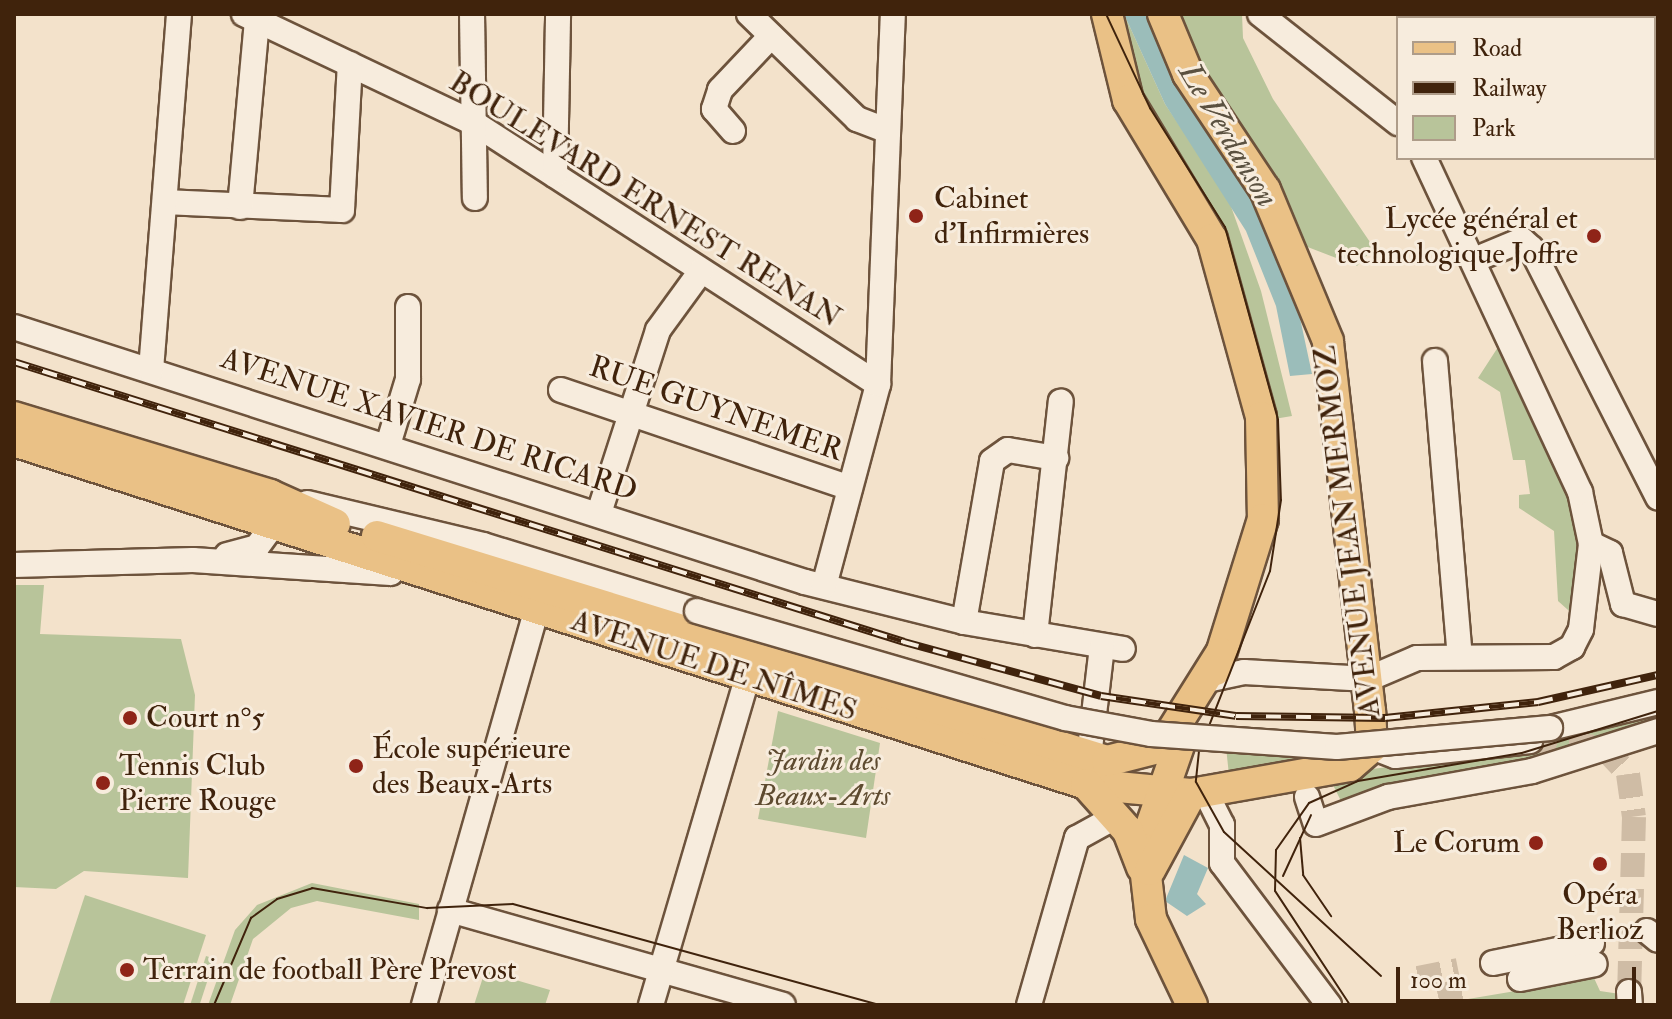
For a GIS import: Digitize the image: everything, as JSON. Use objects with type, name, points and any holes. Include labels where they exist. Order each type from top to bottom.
[{"type":"main road","points":[[1107,14],[1110,45],[1128,100],[1212,239],[1261,417],[1263,519],[1212,670],[1156,796],[1143,849],[1160,944],[1176,1005]]},
{"type":"main road","name":"AVENUE JEAN MERMOZ","points":[[1163,14],[1188,74],[1265,190],[1328,341],[1368,679],[1372,747],[1359,762],[1277,778]]},
{"type":"main road","points":[[14,417],[270,495],[308,517]]},
{"type":"main road","name":"AVENUE DE NÎMES","points":[[14,441],[748,676],[1088,771],[1162,747],[1212,670]]},
{"type":"main road","points":[[273,525],[308,517]]},
{"type":"main road","name":"AVENUE DE NÎMES","points":[[308,517],[464,560],[1156,796],[1277,778]]},
{"type":"main road","points":[[537,609],[566,594]]},
{"type":"main road","points":[[1146,875],[1197,792],[1186,769],[1180,745]]},
{"type":"main road","points":[[1088,771],[1117,816],[1146,875]]},
{"type":"main road","points":[[1160,944],[1192,1005]]},
{"type":"street","points":[[151,370],[179,14]]},
{"type":"street","points":[[472,14],[475,198]]},
{"type":"street","points":[[555,175],[558,14]]},
{"type":"street","points":[[749,14],[857,119],[885,130]]},
{"type":"street","points":[[824,586],[878,384],[885,130],[893,14]]},
{"type":"street","points":[[1260,14],[1396,121]]},
{"type":"street","points":[[240,207],[250,17]]},
{"type":"street","name":"BOULEVARD ERNEST RENAN","points":[[250,17],[474,123],[878,384]]},
{"type":"street","points":[[733,131],[714,109],[720,90],[771,36]]},
{"type":"street","points":[[165,202],[342,210],[350,64]]},
{"type":"street","points":[[1212,670],[1368,679],[1417,658],[1568,652],[1581,629],[1591,544],[1561,441],[1425,160]]},
{"type":"street","points":[[1474,260],[1522,240],[1531,248],[1658,497]]},
{"type":"street","points":[[599,513],[658,330],[701,271]]},
{"type":"street","points":[[388,445],[408,379],[408,307]]},
{"type":"street","name":"AVENUE XAVIER DE RICARD","points":[[14,327],[824,586],[964,622],[1112,648],[1088,771]]},
{"type":"street","points":[[1435,361],[1460,657]]},
{"type":"street","name":"RUE GUYNEMER","points":[[561,390],[850,488]]},
{"type":"street","points":[[1035,635],[1061,401]]},
{"type":"street","points":[[964,622],[992,461],[1008,450],[1056,458]]},
{"type":"street","name":"AVENUE DE NÎMES","points":[[270,495],[502,554],[1065,718],[1209,742],[1394,746],[1550,728],[1658,702]]},
{"type":"street","points":[[193,560],[257,547],[273,525]]},
{"type":"street","points":[[1591,544],[1610,553],[1623,604],[1658,614]]},
{"type":"street","name":"AVENUE DE NÎMES","points":[[464,560],[502,554]]},
{"type":"street","points":[[14,565],[193,560],[425,571]]},
{"type":"street","points":[[424,1005],[537,609]]},
{"type":"street","points":[[651,1005],[748,676]]},
{"type":"street","points":[[1326,770],[1310,779],[1307,797],[1316,824],[1388,797],[1532,771],[1658,731]]},
{"type":"street","points":[[1372,747],[1395,756],[1533,740]]},
{"type":"street","points":[[1277,778],[1307,797]]},
{"type":"street","points":[[1197,792],[1222,825],[1226,868],[1329,1005]]},
{"type":"street","points":[[1029,1005],[1077,838],[1117,816]]},
{"type":"street","points":[[450,910],[783,1005]]},
{"type":"street","points":[[1493,963],[1593,954],[1520,979]]},
{"type":"green space","points":[[1114,14],[1124,14],[1165,104],[1228,198],[1261,291],[1292,416],[1274,419],[1225,235],[1199,184],[1149,116]]},
{"type":"green space","points":[[1179,14],[1242,14],[1243,38],[1273,99],[1374,248],[1357,266],[1305,246],[1267,165],[1190,49]]},
{"type":"green space","points":[[1502,341],[1572,492],[1580,535],[1577,618],[1558,601],[1554,531],[1519,508],[1519,495],[1530,494],[1525,460],[1513,460],[1500,392],[1478,378]]},
{"type":"green space","name":"Tennis Club Pierre Rouge","points":[[14,585],[44,585],[40,634],[181,639],[195,695],[188,878],[84,871],[56,889],[14,887]]},
{"type":"green space","points":[[1658,705],[1658,723],[1615,739],[1343,805],[1333,785],[1372,769],[1524,750],[1555,741],[1553,731]]},
{"type":"green space","name":"Jardin des Beaux-Arts","points":[[778,711],[880,743],[866,838],[758,819]]},
{"type":"green space","points":[[1226,747],[1347,752],[1229,775]]},
{"type":"green space","points":[[312,883],[419,904],[419,920],[317,901],[291,908],[253,939],[230,1005],[208,1005],[235,930],[257,905]]},
{"type":"green space","name":"Terrain de football Père Prevost","points":[[85,895],[206,935],[183,1005],[49,1005]]},
{"type":"green space","points":[[206,956],[215,959],[200,1005],[190,1005]]},
{"type":"green space","points":[[485,971],[550,990],[545,1005],[474,1005]]},
{"type":"green space","points":[[1594,978],[1600,991],[1620,994],[1619,1005],[1469,1005],[1468,999]]},
{"type":"water","points":[[1124,14],[1150,14],[1257,202],[1294,290],[1312,374],[1290,376],[1276,306],[1246,231],[1165,104]]},
{"type":"water","points":[[1184,855],[1208,868],[1197,894],[1206,904],[1187,916],[1165,901]]},
{"type":"tunnel","points":[[1533,740],[1604,748],[1628,774],[1634,817],[1629,992]]},
{"type":"tunnel","points":[[1418,978],[1458,970]]},
{"type":"tunnel","points":[[1438,996],[1462,991]]},
{"type":"tram line","points":[[1106,14],[1150,108],[1225,227],[1278,420],[1281,500],[1270,571],[1199,751],[1196,782],[1224,832],[1381,976]]},
{"type":"tram line","points":[[1350,1005],[1275,891],[1276,850],[1309,803],[1358,781],[1522,753],[1658,711]]},
{"type":"tram line","points":[[1283,876],[1311,815]]},
{"type":"tram line","points":[[1300,838],[1303,875],[1331,916]]},
{"type":"tram line","points":[[214,1005],[251,918],[277,899],[312,888],[427,908],[513,904],[880,1005]]},
{"type":"railway","points":[[14,362],[904,642],[1101,696],[1236,716],[1385,718],[1538,702],[1658,675]]},
{"type":"place","name":"Cabinet d'Infirmières","points":[[916,216]]},
{"type":"place","name":"Lycée général et technologique Joffre","points":[[1594,236]]},
{"type":"place","name":"Court n°5","points":[[130,718]]},
{"type":"place","name":"École supérieure des Beaux-Arts","points":[[356,766]]},
{"type":"place","name":"Tennis Club Pierre Rouge","points":[[103,783]]},
{"type":"place","name":"Le Corum","points":[[1536,843]]},
{"type":"place","name":"Opéra Berlioz","points":[[1600,864]]},
{"type":"place","name":"Terrain de football Père Prevost","points":[[127,970]]},
{"type":"water label","name":"Le Verdanson","points":[[1228,135]]}]
